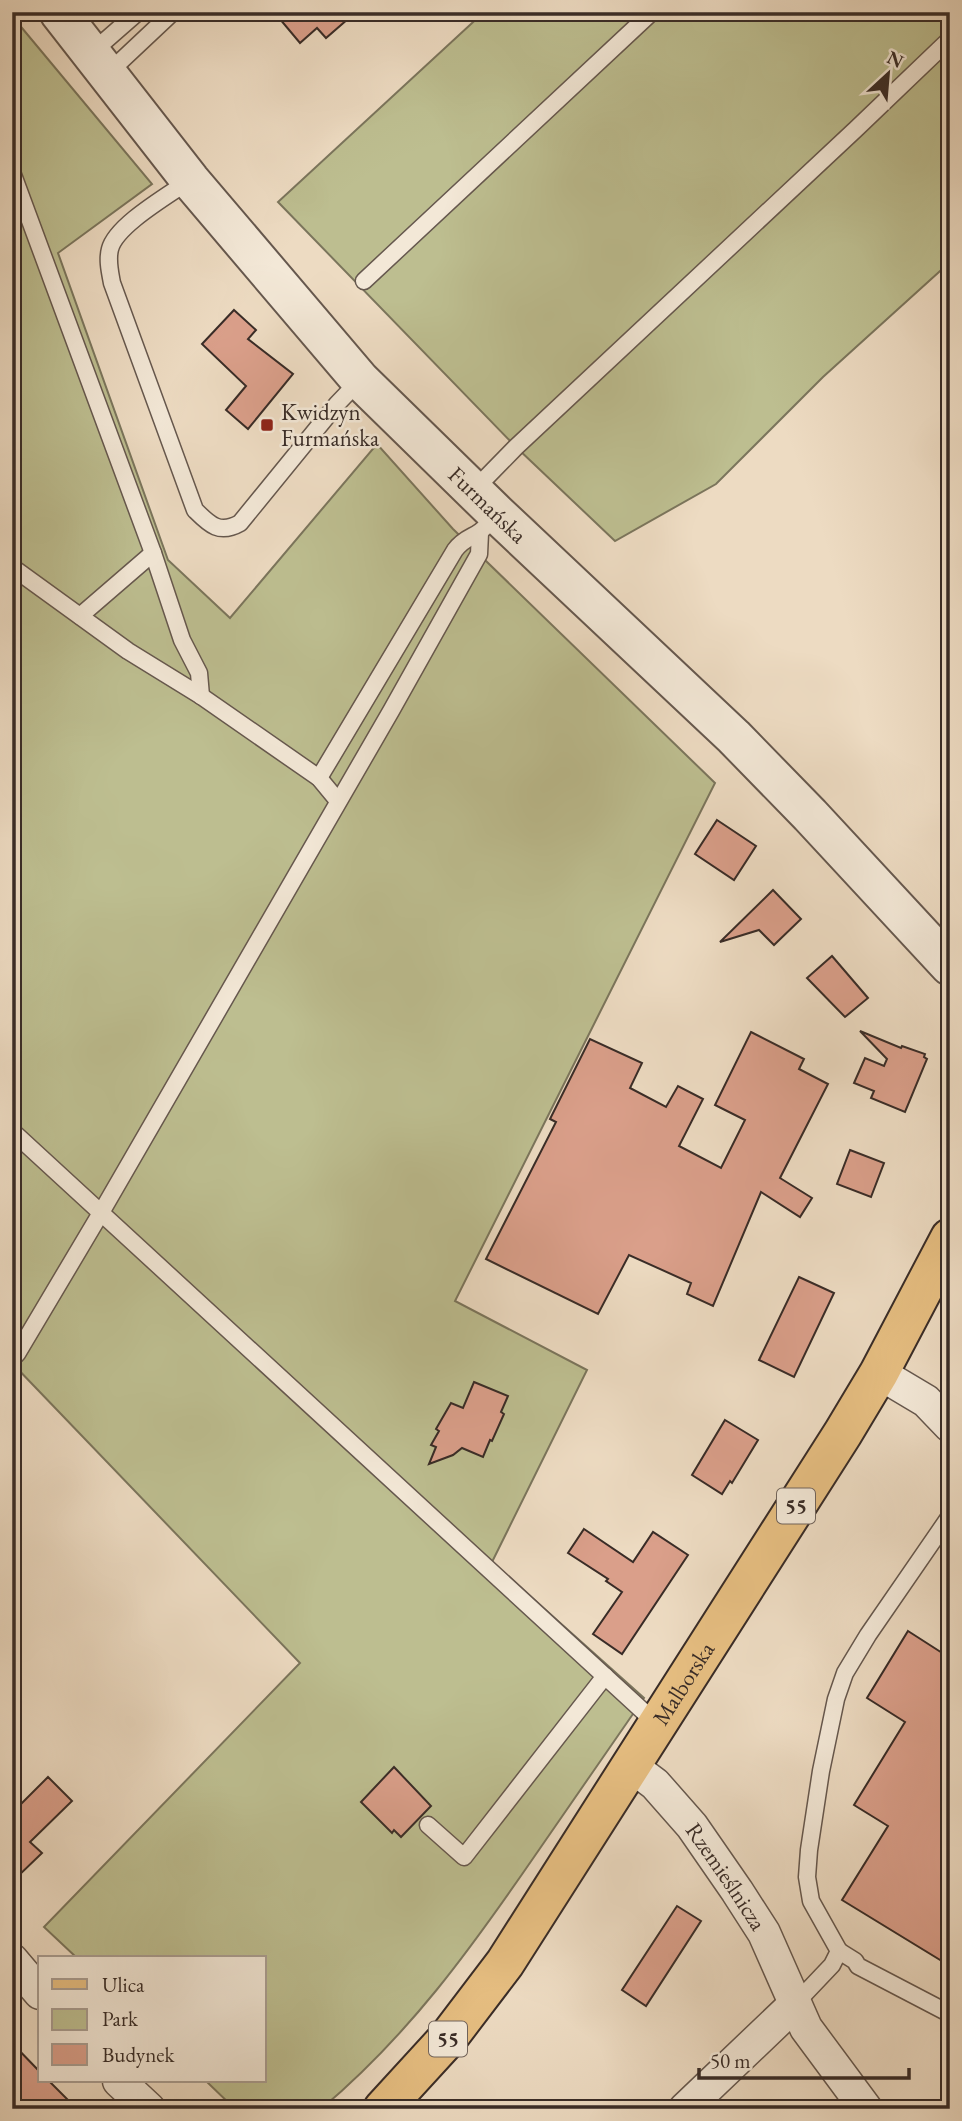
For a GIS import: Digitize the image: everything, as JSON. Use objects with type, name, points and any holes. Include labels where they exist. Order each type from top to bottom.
[{"type":"main road","name":"Malborska","points":[[383,2109],[449,2038],[505,1963],[879,1373],[950,1238]]},
{"type":"street","name":"Furmańska","points":[[59,12],[190,180],[360,380],[483,512],[734,737],[950,966]]},
{"type":"street","points":[[879,1373],[926,1401],[950,1426]]},
{"type":"street","name":"Rzemieślnicza","points":[[631,1766],[655,1784],[692,1826],[764,1933],[806,2028],[866,2109]]},
{"type":"street","points":[[12,1960],[38,1991]]},
{"type":"street","points":[[685,2109],[794,2004]]},
{"type":"street","points":[[120,2082],[149,2109]]},
{"type":"lane","points":[[98,65],[138,12]]},
{"type":"lane","points":[[98,65],[173,12]]},
{"type":"lane","points":[[364,281],[652,12]]},
{"type":"lane","points":[[319,778],[455,550],[483,512],[516,447],[950,39]]},
{"type":"lane","points":[[12,172],[182,640],[199,673],[201,696]]},
{"type":"lane","points":[[190,180],[130,224],[114,240],[109,257],[112,283],[195,510],[209,524],[219,528],[230,529],[240,523],[337,404],[360,380]]},
{"type":"lane","points":[[17,1354],[479,554],[483,512]]},
{"type":"lane","points":[[80,616],[152,553]]},
{"type":"lane","points":[[12,568],[128,651],[201,696],[319,778],[338,801]]},
{"type":"lane","points":[[12,1131],[657,1724]]},
{"type":"lane","points":[[950,1516],[845,1673],[836,1699],[821,1771],[807,1877],[811,1901],[839,1951],[858,1966],[950,2014]]},
{"type":"lane","points":[[428,1825],[464,1857],[605,1676]]},
{"type":"lane","points":[[794,2004],[832,1965],[839,1951]]},
{"type":"green space","points":[[484,12],[950,12],[950,262],[823,377],[716,484],[615,541],[516,447],[278,202]]},
{"type":"green space","points":[[12,16],[152,184],[58,253],[168,560],[230,618],[377,444],[453,529],[715,783],[455,1301],[587,1370],[492,1562],[644,1698],[510,1892],[436,1990],[382,2052],[321,2109],[235,2109],[207,2082],[266,2082],[266,1956],[75,1956],[44,1927],[300,1663],[12,1363]]},
{"type":"building","points":[[274,12],[356,12],[326,38],[317,28],[300,43]]},
{"type":"building","points":[[234,310],[256,330],[248,339],[293,374],[248,429],[226,410],[246,386],[202,344]]},
{"type":"building","points":[[717,820],[756,846],[734,880],[695,854]]},
{"type":"building","points":[[773,890],[801,919],[774,945],[759,930],[720,942]]},
{"type":"building","points":[[832,956],[868,998],[845,1017],[807,978]]},
{"type":"building","points":[[860,1031],[901,1048],[902,1046],[925,1054],[927,1059],[905,1112],[871,1098],[874,1091],[854,1083],[865,1058],[884,1066],[887,1059]]},
{"type":"building","points":[[751,1032],[804,1059],[799,1069],[828,1084],[780,1178],[812,1198],[800,1217],[761,1192],[713,1306],[687,1294],[691,1283],[629,1255],[598,1314],[486,1259],[556,1122],[550,1119],[590,1039],[642,1063],[630,1088],[666,1107],[678,1086],[703,1099],[679,1146],[721,1168],[745,1120],[715,1105]]},
{"type":"building","points":[[850,1150],[884,1163],[871,1197],[837,1184]]},
{"type":"building","points":[[799,1277],[834,1293],[794,1377],[759,1360]]},
{"type":"building","points":[[474,1382],[508,1396],[501,1412],[504,1414],[492,1441],[490,1440],[483,1457],[462,1448],[453,1455],[429,1464],[436,1447],[431,1445],[439,1431],[436,1429],[451,1403],[463,1408]]},
{"type":"building","points":[[725,1420],[758,1440],[732,1483],[730,1481],[722,1494],[692,1475]]},
{"type":"building","points":[[584,1529],[633,1562],[653,1532],[688,1555],[622,1654],[593,1634],[622,1592],[606,1581],[608,1579],[568,1553]]},
{"type":"building","points":[[908,1631],[950,1658],[950,1966],[842,1900],[888,1826],[854,1805],[905,1722],[867,1698]]},
{"type":"building","points":[[394,1767],[431,1806],[401,1837],[394,1830],[392,1833],[361,1802]]},
{"type":"building","points":[[48,1777],[72,1801],[30,1842],[42,1853],[12,1882],[12,1813]]},
{"type":"building","points":[[677,1906],[701,1921],[646,2006],[622,1990]]},
{"type":"building","points":[[12,2043],[38,2070],[38,2082],[50,2082],[77,2109],[12,2109]]},
{"type":"place","name":"Kwidzyn Furmańska","points":[[267,425]]}]
